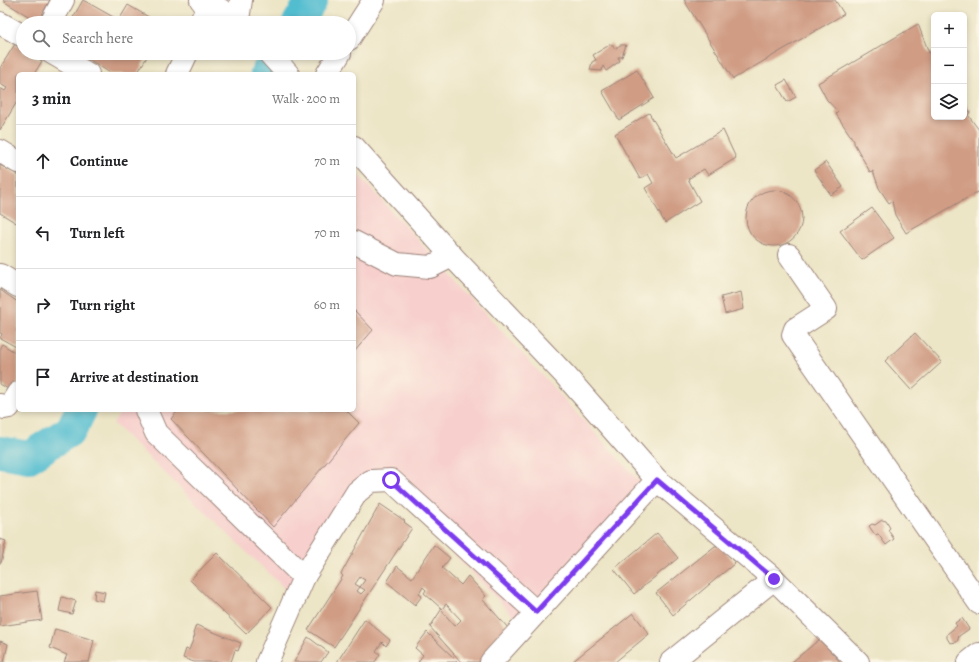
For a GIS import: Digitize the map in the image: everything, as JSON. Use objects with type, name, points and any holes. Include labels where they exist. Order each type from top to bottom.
[{"type":"main road","points":[[55,16],[63,0]]},
{"type":"main road","points":[[356,28],[374,0]]},
{"type":"main road","points":[[202,16],[205,1],[240,14]]},
{"type":"main road","points":[[0,23],[16,32]]},
{"type":"main road","points":[[64,60],[85,72]]},
{"type":"main road","points":[[178,72],[184,60]]},
{"type":"main road","points":[[275,60],[286,72]]},
{"type":"main road","points":[[328,72],[336,60]]},
{"type":"main road","points":[[356,149],[452,256],[565,375],[657,480],[774,579],[858,662]]},
{"type":"main road","points":[[0,151],[16,161]]},
{"type":"main road","points":[[356,243],[397,264],[430,267],[452,256]]},
{"type":"main road","points":[[789,255],[826,309],[795,329],[793,334],[979,603]]},
{"type":"main road","points":[[0,276],[16,285]]},
{"type":"main road","points":[[0,405],[4,408],[9,407],[16,396]]},
{"type":"main road","points":[[147,412],[156,433],[304,577]]},
{"type":"main road","points":[[267,662],[304,577],[357,492],[371,481],[391,480],[536,612]]},
{"type":"main road","points":[[491,662],[657,480]]},
{"type":"main road","points":[[671,662],[774,579]]},
{"type":"main road","points":[[969,662],[979,654]]},
{"type":"shaded area","points":[[356,172],[650,493],[525,628],[374,471],[287,591],[113,423],[121,412],[356,412]]},
{"type":"building","points":[[50,0],[41,16],[28,16],[3,1]]},
{"type":"building","points":[[83,0],[111,16],[74,16]]},
{"type":"building","points":[[684,0],[835,0],[844,14],[733,79]]},
{"type":"building","points":[[128,5],[147,16],[121,16]]},
{"type":"building","points":[[918,24],[929,53],[931,53],[931,120],[967,120],[967,106],[970,112],[968,115],[979,130],[979,191],[906,233],[895,215],[892,201],[889,203],[879,188],[873,171],[870,172],[854,141],[836,114],[838,112],[827,100],[818,83]]},
{"type":"building","points":[[15,44],[16,60],[42,61],[35,72],[16,72],[16,103],[0,130],[0,88],[5,91],[7,88],[0,84],[0,68]]},
{"type":"building","points":[[611,44],[615,49],[620,45],[626,45],[622,57],[618,57],[620,61],[606,71],[603,66],[602,71],[590,70],[592,62],[596,60],[593,55]]},
{"type":"building","points":[[90,60],[145,60],[138,72],[109,72]]},
{"type":"building","points":[[637,70],[654,98],[619,120],[602,91]]},
{"type":"building","points":[[786,80],[796,97],[787,102],[777,85]]},
{"type":"building","points":[[649,113],[676,158],[723,130],[736,158],[708,175],[704,169],[688,179],[700,201],[665,223],[645,188],[653,183],[648,174],[640,179],[615,134]]},
{"type":"building","points":[[826,162],[843,187],[831,195],[814,170]]},
{"type":"building","points":[[0,165],[16,174],[16,223],[0,213]]},
{"type":"building","points":[[768,190],[780,190],[790,194],[798,202],[802,212],[802,224],[798,234],[790,242],[780,246],[768,246],[758,242],[750,234],[746,224],[746,212],[750,202],[758,194]]},
{"type":"building","points":[[872,208],[894,238],[862,260],[840,231]]},
{"type":"building","points":[[0,290],[16,301],[16,347],[0,338],[2,334],[0,333]]},
{"type":"building","points":[[741,292],[744,309],[725,314],[721,297]]},
{"type":"building","points":[[356,312],[373,330],[356,350]]},
{"type":"building","points":[[915,333],[942,362],[911,390],[885,361]]},
{"type":"building","points":[[2,344],[16,353],[16,386],[13,392],[0,384],[0,347]]},
{"type":"building","points":[[176,412],[348,412],[359,423],[273,527],[171,419]]},
{"type":"building","points":[[380,504],[405,521],[404,522],[412,528],[334,647],[308,630],[343,576],[341,574]],"holes":[[[360,577],[365,580],[360,587],[355,584]],[[360,587],[365,590],[361,594],[357,591]]]},
{"type":"building","points":[[882,520],[886,521],[890,528],[888,530],[894,539],[886,545],[878,534],[875,535],[869,526],[872,524],[875,525]]},
{"type":"building","points":[[657,533],[678,558],[634,594],[614,569]]},
{"type":"building","points":[[0,539],[6,541],[1,563],[0,563]]},
{"type":"building","points":[[434,545],[450,558],[442,568],[461,585],[468,576],[486,596],[482,599],[510,630],[481,662],[461,662],[430,627],[441,610],[455,626],[461,620],[446,604],[442,609],[424,593],[426,590],[423,587],[419,594],[422,596],[415,605],[387,582],[397,566],[412,578]]},
{"type":"building","points":[[715,546],[721,546],[735,563],[673,615],[656,593]]},
{"type":"building","points":[[217,553],[272,607],[246,634],[190,580]]},
{"type":"building","points":[[95,590],[105,592],[103,601],[94,599]]},
{"type":"building","points":[[37,591],[42,620],[0,626],[0,596]]},
{"type":"building","points":[[62,597],[76,601],[72,614],[59,611]]},
{"type":"building","points":[[633,613],[649,634],[615,662],[572,662]]},
{"type":"building","points":[[962,618],[969,629],[959,636],[957,642],[950,643],[947,638],[947,634],[957,626],[955,623]]},
{"type":"building","points":[[365,619],[390,640],[386,646],[382,642],[376,651],[380,654],[375,662],[337,662]]},
{"type":"building","points":[[196,625],[241,643],[238,651],[235,650],[231,662],[194,662],[183,658],[186,649],[189,650],[195,635],[193,634]]},
{"type":"building","points":[[55,629],[94,640],[89,662],[64,662],[67,655],[50,648]]},
{"type":"building","points":[[427,632],[458,662],[418,662],[423,655],[415,648]]},
{"type":"building","points":[[308,637],[328,652],[321,662],[294,662]]},
{"type":"building","points":[[820,639],[840,662],[792,662]]},
{"type":"building","points":[[0,641],[8,644],[4,662],[0,662]]},
{"type":"waterway","points":[[302,16],[312,0]]},
{"type":"waterway","points":[[267,72],[275,60]]},
{"type":"waterway","points":[[0,452],[29,457],[71,430],[80,412]]},
{"type":"route","points":[[391,480],[536,612],[657,480],[774,579]]}]
